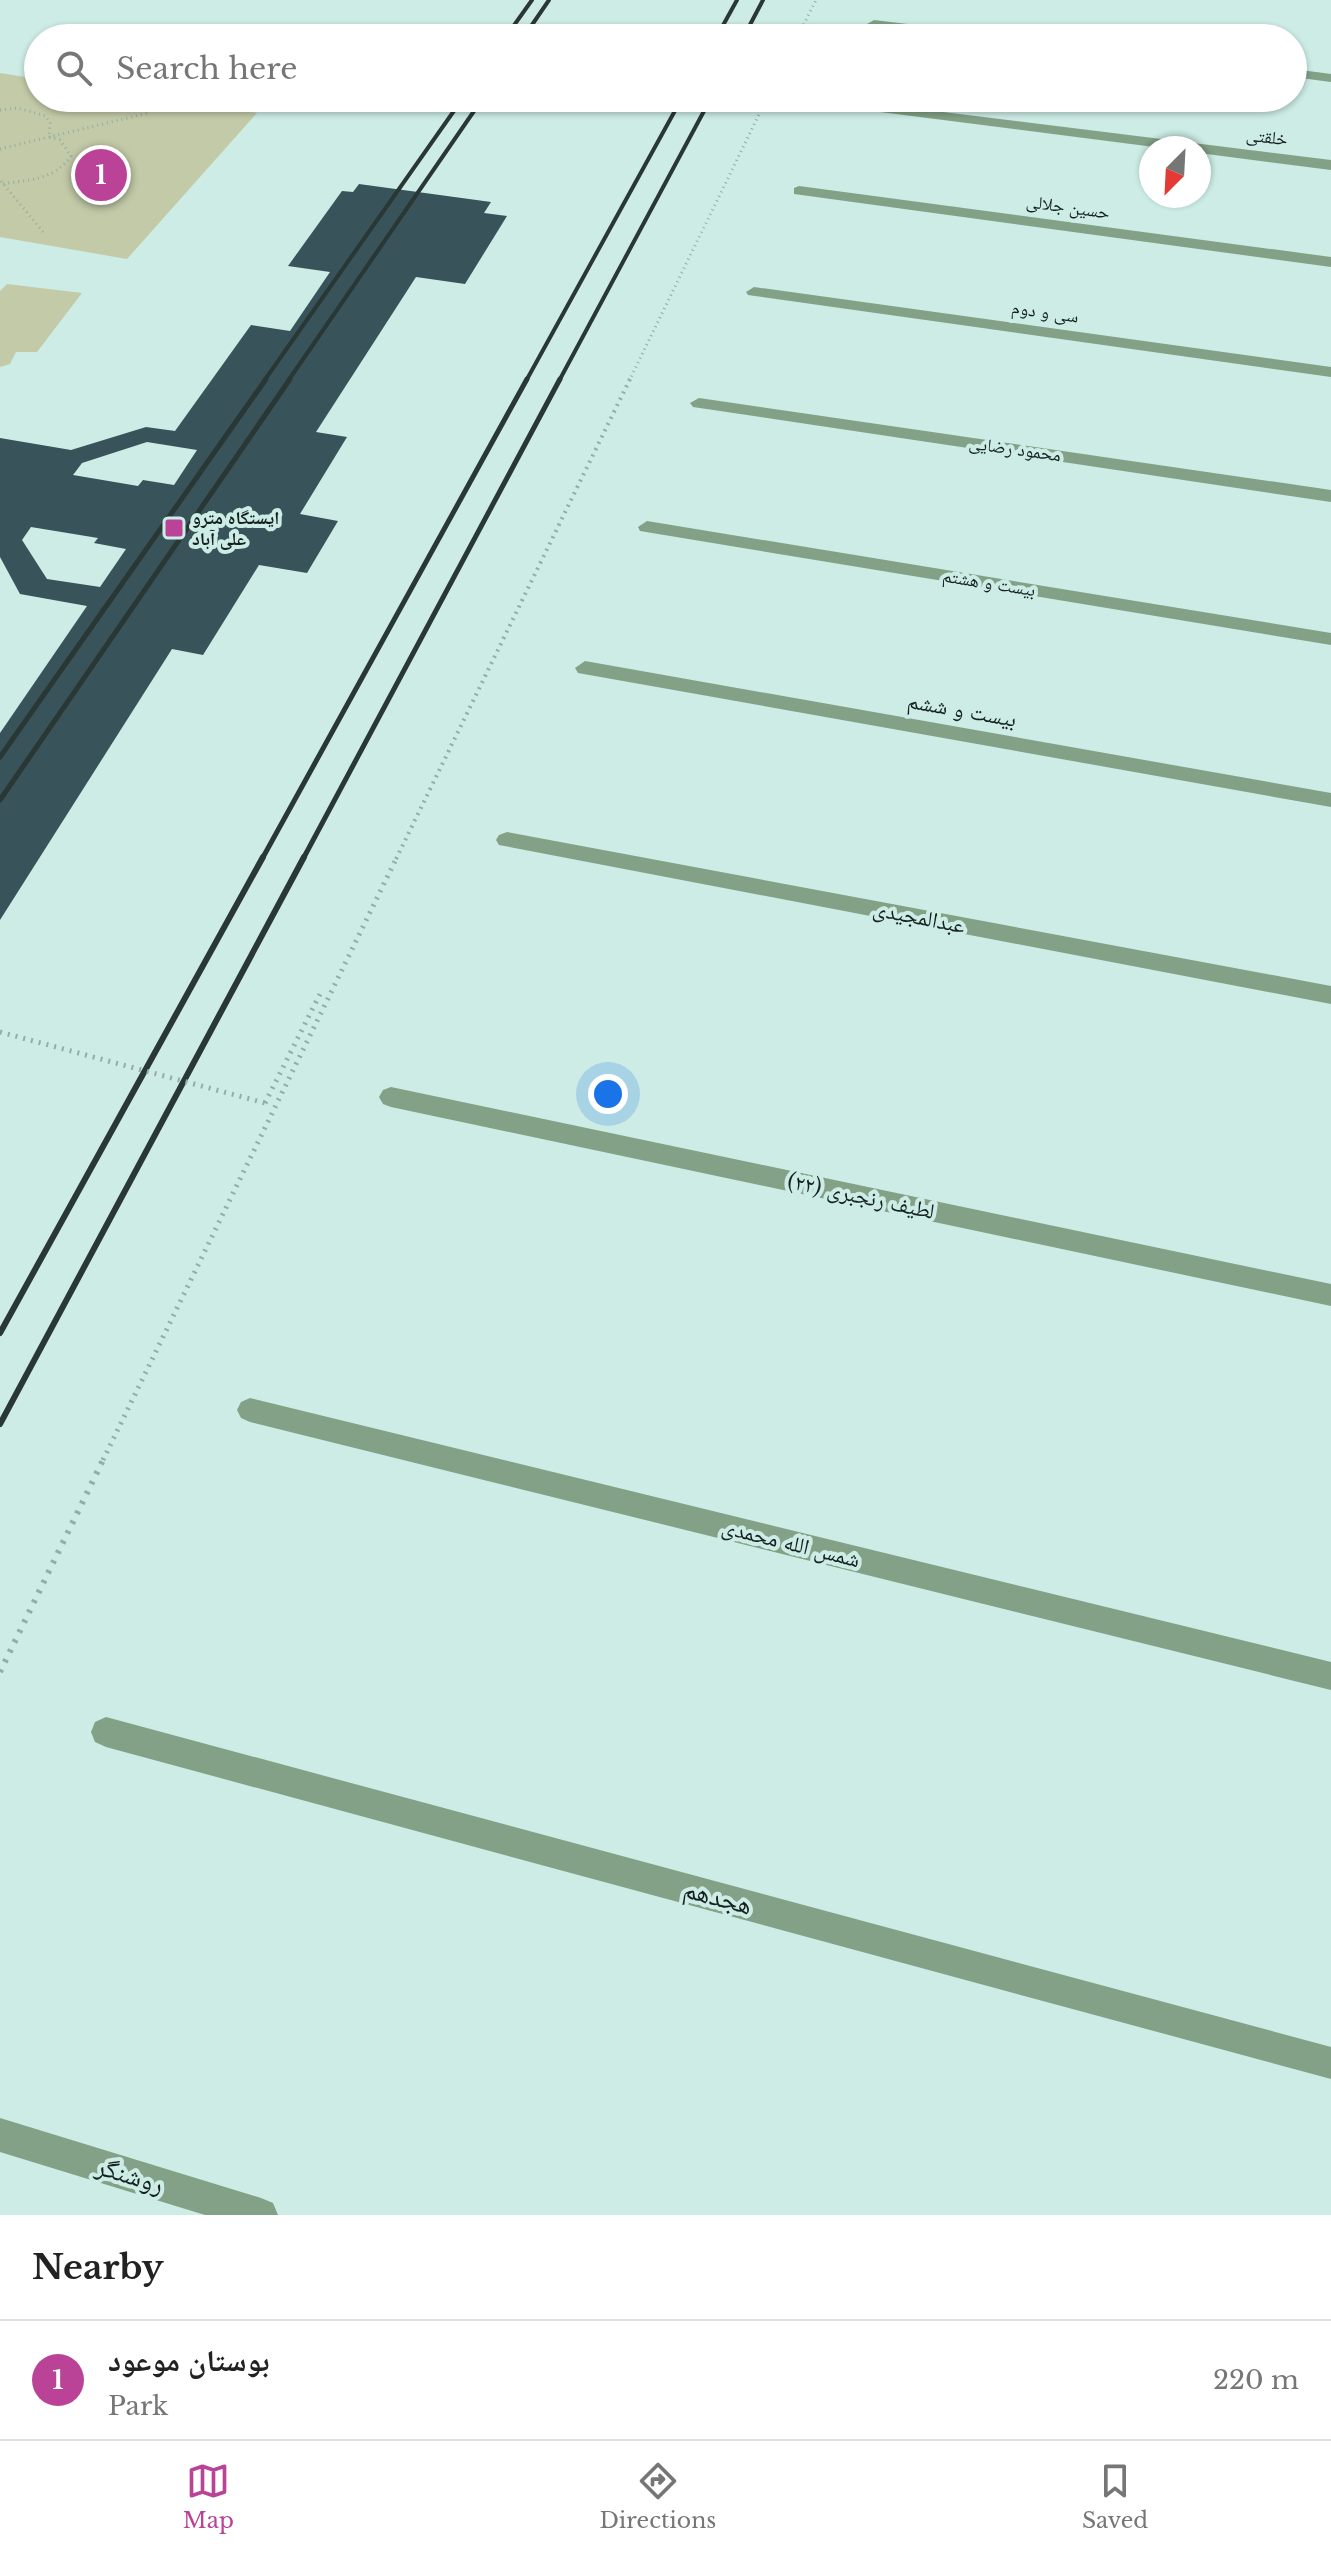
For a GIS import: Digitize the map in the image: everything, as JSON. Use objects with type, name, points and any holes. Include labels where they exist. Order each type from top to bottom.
[{"type":"street","points":[[1307,75],[1331,78]]},
{"type":"street","name":"خلقتی","points":[[910,112],[1139,141]]},
{"type":"street","name":"خلقتی","points":[[1211,150],[1331,165]]},
{"type":"street","name":"حسین جلالی","points":[[799,191],[1331,262]]},
{"type":"street","name":"سی و دوم","points":[[754,292],[1331,372]]},
{"type":"street","name":"محمود رضایی","points":[[699,403],[1331,496]]},
{"type":"street","name":"بیست و هشتم","points":[[647,527],[1331,639]]},
{"type":"street","name":"بیست و ششم","points":[[585,668],[1331,800]]},
{"type":"street","name":"عبدالمجیدی","points":[[507,840],[1331,995]]},
{"type":"street","name":"لطیف رنجبری (۲۲)","points":[[391,1097],[1331,1295]]},
{"type":"street","name":"شمس الله محمدی","points":[[250,1410],[1331,1676]]},
{"type":"street","name":"هجدهم","points":[[106,1732],[1331,2063]]},
{"type":"street","name":"روشنگر","points":[[0,2135],[261,2215]]},
{"type":"path","points":[[804,24],[816,0]]},
{"type":"path","points":[[0,110],[24,110]]},
{"type":"path","points":[[32,112],[46,116],[50,123],[49,137]]},
{"type":"path","points":[[0,1672],[760,112]]},
{"type":"path","points":[[0,149],[148,113]]},
{"type":"path","points":[[1,182],[54,175],[67,164],[71,156],[67,148],[60,140],[49,137]]},
{"type":"path","points":[[1,182],[44,233]]},
{"type":"path","points":[[0,1032],[265,1103],[320,994]]},
{"type":"green space","points":[[0,73],[24,77],[24,112],[257,113],[127,259],[0,237]]},
{"type":"green space","points":[[7,284],[82,293],[37,352],[16,352],[10,364],[0,367],[0,291]]},
{"type":"building","points":[[359,184],[491,202],[484,213],[507,216],[465,284],[416,277],[316,432],[347,437],[300,514],[338,521],[307,573],[259,565],[203,655],[172,649],[0,920],[0,733],[87,606],[20,594],[0,557],[0,438],[71,450],[146,427],[175,431],[251,325],[290,331],[330,272],[288,266],[342,191],[353,192]],"holes":[[[147,442],[197,450],[174,485],[143,480],[138,486],[73,475],[82,463]],[[31,527],[98,538],[94,543],[126,549],[100,587],[47,579],[22,540]]]},
{"type":"railway","points":[[515,24],[532,0]]},
{"type":"railway","points":[[533,24],[549,0]]},
{"type":"railway","points":[[724,24],[737,0]]},
{"type":"railway","points":[[750,24],[763,0]]},
{"type":"railway","points":[[264,381],[453,112]]},
{"type":"railway","points":[[288,381],[473,112]]},
{"type":"railway","points":[[526,381],[674,112]]},
{"type":"railway","points":[[559,381],[703,112]]},
{"type":"railway","points":[[0,757],[266,379]]},
{"type":"railway","points":[[0,800],[290,379]]},
{"type":"railway","points":[[262,859],[527,379]]},
{"type":"railway","points":[[303,859],[560,379]]},
{"type":"railway","points":[[0,1333],[263,857]]},
{"type":"railway","points":[[0,1424],[304,857]]},
{"type":"place","name":"بوستان موعود","points":[[101,175]]},
{"type":"place","name":"ایستگاه مترو علی آباد","points":[[174,528]]}]
